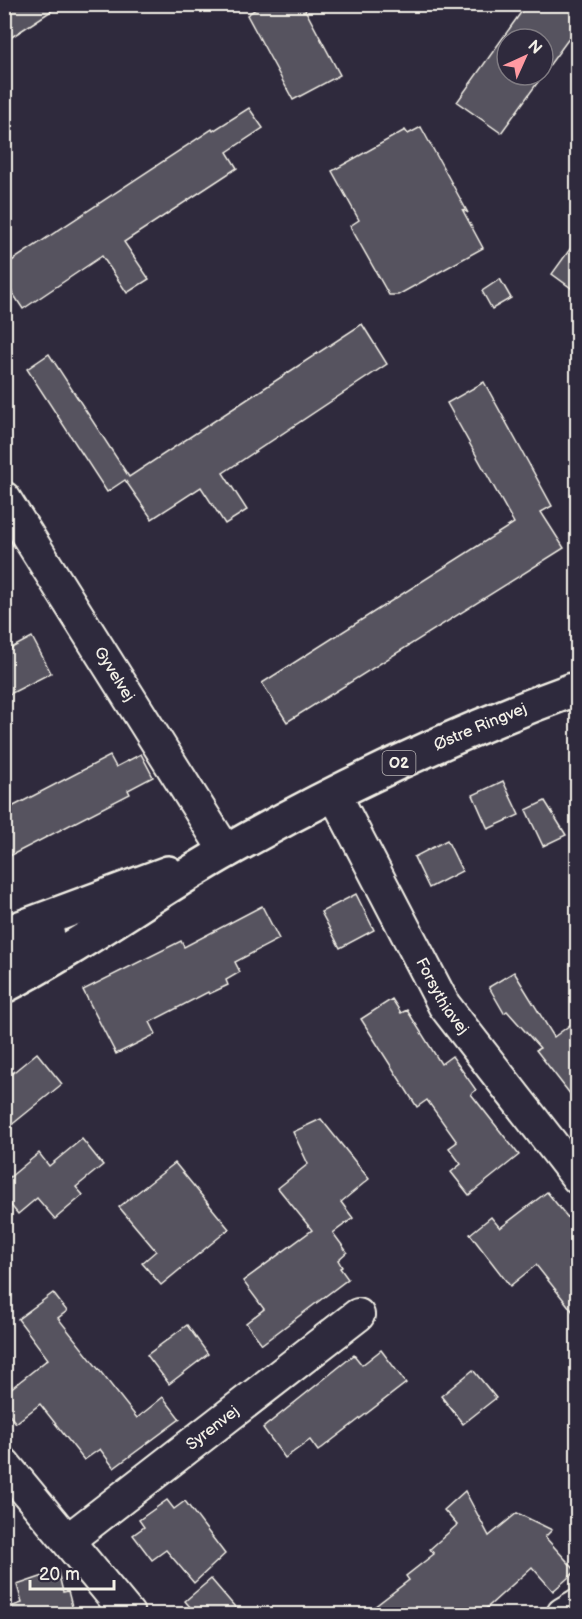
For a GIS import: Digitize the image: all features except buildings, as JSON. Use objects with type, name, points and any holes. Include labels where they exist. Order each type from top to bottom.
[{"type":"main road","name":"Østre Ringvej","points":[[4,986],[63,955],[226,852],[334,795],[443,742],[578,688]]},
{"type":"main road","name":"Østre Ringvej","points":[[4,934],[226,852]]},
{"type":"main road","points":[[4,959],[33,946],[129,887]]},
{"type":"street","name":"Gyvelvej","points":[[4,498],[226,852]]},
{"type":"street","name":"Forsythiavej","points":[[334,795],[444,1005],[578,1178]]},
{"type":"street","name":"Syrenvej","points":[[68,1540],[358,1315]]},
{"type":"street","points":[[4,1464],[128,1614]]},
{"type":"street","points":[[563,1614],[578,1605]]}]
